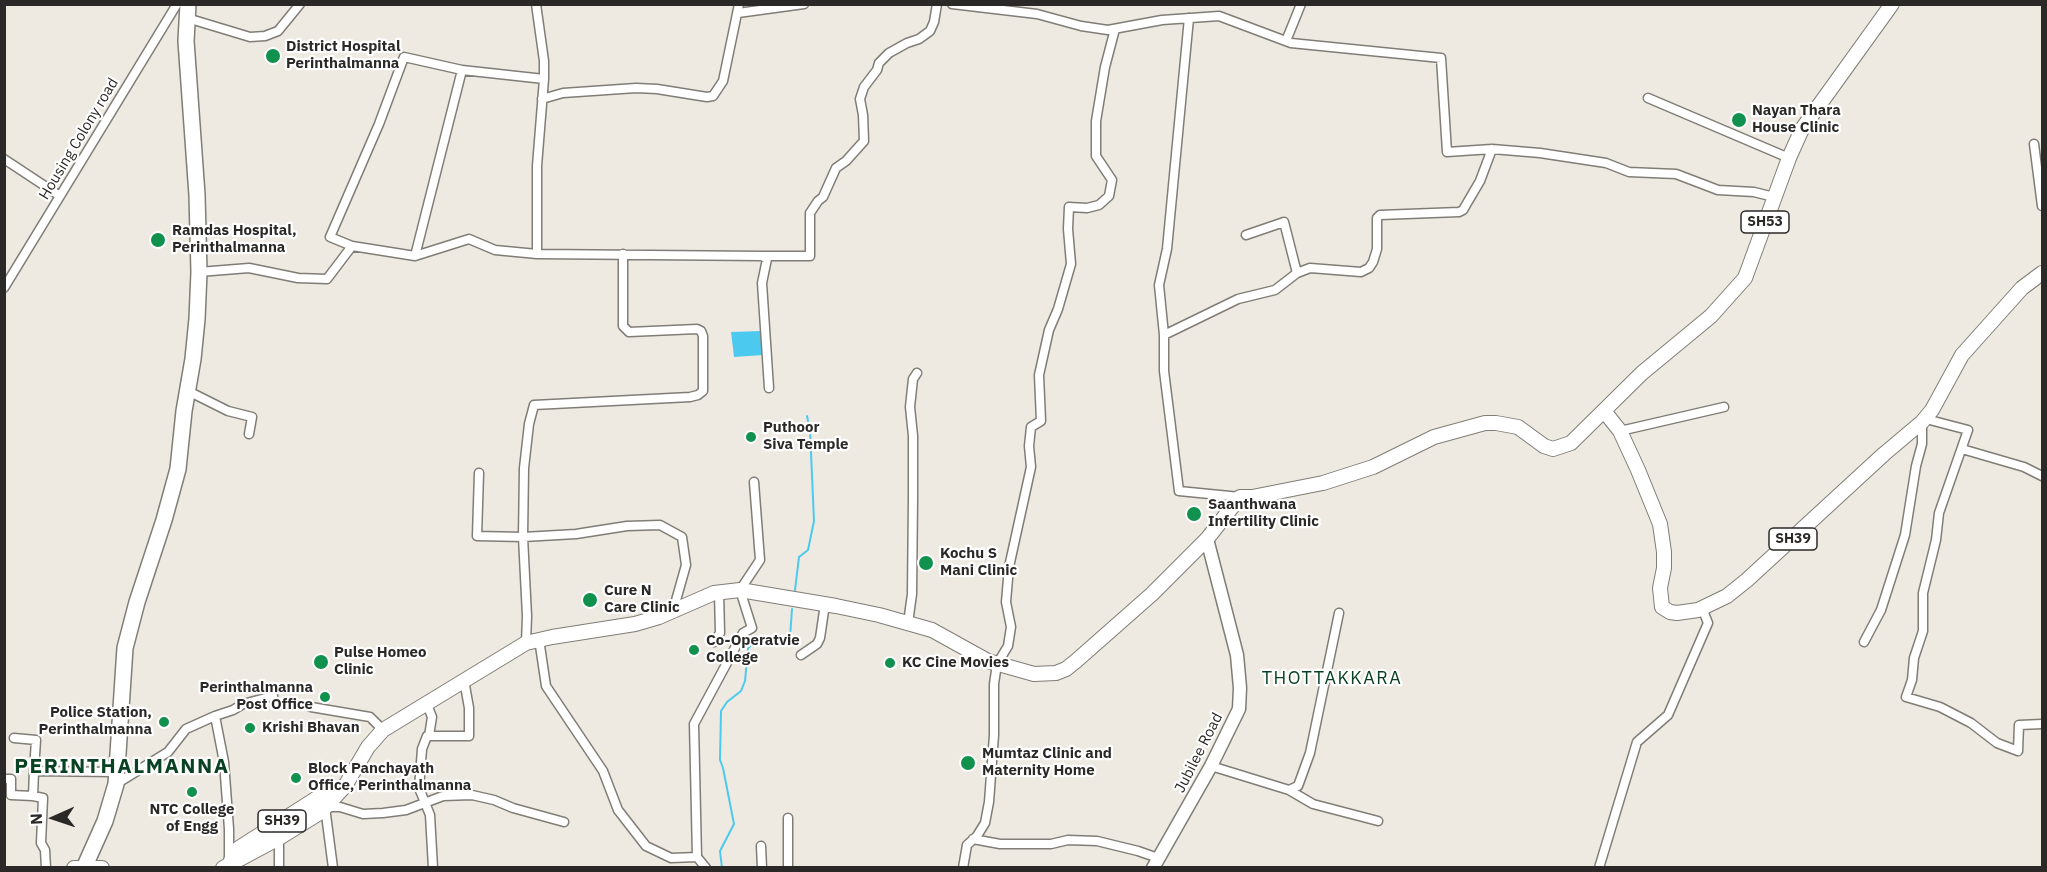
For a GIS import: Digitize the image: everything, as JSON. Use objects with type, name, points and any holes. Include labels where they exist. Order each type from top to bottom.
[{"type":"highway","points":[[81,867],[105,821],[116,778],[125,648],[178,469],[197,319],[199,272],[197,195],[186,41],[187,11]]},
{"type":"main road","name":"SH53","points":[[1604,411],[1642,373],[1712,316],[1745,278],[1789,158],[1811,115],[1892,4]]},
{"type":"main road","name":"SH39","points":[[1604,411],[1620,431],[1660,524],[1664,552],[1660,588],[1662,606],[1677,614],[1702,608],[1727,596],[1765,565],[1884,454],[1924,420],[1962,355],[2022,288],[2043,273]]},
{"type":"main road","points":[[345,786],[368,747],[383,730],[426,702],[532,641],[620,627],[648,620],[719,592],[740,590],[825,604],[908,623],[932,630],[973,655],[997,664],[1046,675],[1066,669],[1152,594],[1207,539],[1240,497],[1252,497],[1323,483],[1373,467],[1434,437],[1485,423],[1518,427],[1544,446],[1562,447],[1571,443],[1604,411]]},
{"type":"main road","name":"Jubilee Road","points":[[1156,863],[1211,766],[1239,709],[1237,655],[1207,539]]},
{"type":"main road","name":"SH39","points":[[226,867],[234,852],[239,848],[325,793],[345,786]]},
{"type":"main road","name":"SH39","points":[[226,867],[279,838],[326,807],[345,786]]},
{"type":"main road","points":[[81,867],[102,867]]},
{"type":"street","name":"Housing Colony road","points":[[5,284],[177,4]]},
{"type":"street","points":[[187,11],[250,37],[265,36],[278,31],[300,4]]},
{"type":"street","points":[[536,4],[544,61],[537,166],[537,254]]},
{"type":"street","points":[[542,99],[563,93],[636,88],[712,96],[723,81],[739,9],[804,4]]},
{"type":"street","points":[[544,79],[462,70],[404,57],[383,114],[330,237],[352,246],[415,256],[469,239],[495,250],[537,254],[810,256],[810,213],[823,197],[836,168],[846,161],[864,141],[860,99],[864,87],[877,70],[879,63],[889,53],[920,39],[930,31],[937,4]]},
{"type":"street","points":[[952,4],[1037,14],[1081,26],[1108,30],[1162,20],[1219,16],[1286,41],[1441,58],[1447,152],[1492,149],[1540,153],[1606,163],[1629,172],[1676,174],[1718,190],[1754,192],[1774,197]]},
{"type":"street","points":[[1286,41],[1301,4]]},
{"type":"street","points":[[1188,18],[1167,249],[1159,285],[1164,334],[1164,370],[1179,491],[1240,497]]},
{"type":"street","points":[[963,867],[967,846],[977,837],[986,823],[994,735],[994,684],[997,664],[1008,646],[1011,627],[1006,602],[1009,567],[1031,467],[1030,427],[1041,421],[1039,375],[1049,330],[1058,309],[1071,264],[1068,229],[1070,207],[1087,208],[1099,205],[1109,196],[1112,180],[1096,156],[1096,121],[1115,28]]},
{"type":"street","points":[[415,256],[462,70]]},
{"type":"street","points":[[1648,98],[1789,158]]},
{"type":"street","points":[[2034,144],[2043,206]]},
{"type":"street","points":[[1164,334],[1238,299],[1275,291],[1297,273],[1310,268],[1361,272],[1369,268],[1377,249],[1377,218],[1380,215],[1463,210],[1480,181],[1492,149]]},
{"type":"street","points":[[4,159],[60,196]]},
{"type":"street","points":[[1246,235],[1284,222],[1297,273]]},
{"type":"street","points":[[199,272],[249,268],[298,278],[327,279],[352,246]]},
{"type":"street","points":[[623,254],[623,326],[629,332],[697,329],[701,331],[704,336],[703,391],[690,397],[534,405],[529,424],[524,468],[523,537],[532,641],[546,686],[603,771],[618,810],[646,846],[671,858],[697,857]]},
{"type":"street","points":[[762,256],[767,259],[762,283],[769,388]]},
{"type":"street","points":[[908,623],[913,570],[913,436],[910,407],[917,373]]},
{"type":"street","points":[[188,391],[228,411],[252,417],[249,434]]},
{"type":"street","points":[[1620,431],[1724,407]]},
{"type":"street","points":[[1864,642],[1881,610],[1905,535],[1916,466],[1922,444],[1924,420],[1968,430],[1939,513],[1936,540],[1923,593],[1923,631],[1914,658],[1912,680],[1906,697],[1940,707],[1971,723],[1997,743],[2018,751],[2019,725],[2043,724]]},
{"type":"street","points":[[1962,449],[2024,467],[2043,476]]},
{"type":"street","points":[[479,473],[477,536],[523,537],[576,534],[627,526],[660,525],[682,537],[686,565],[673,611]]},
{"type":"street","points":[[706,867],[697,857],[694,724],[743,633],[752,628],[740,590],[760,560],[754,482]]},
{"type":"street","points":[[714,642],[720,630],[719,592]]},
{"type":"street","points":[[801,655],[817,644],[820,638],[825,604]]},
{"type":"street","points":[[1599,867],[1637,742],[1668,715],[1708,623],[1702,608]]},
{"type":"street","points":[[1289,790],[1298,786],[1310,753],[1340,613]]},
{"type":"street","points":[[429,736],[469,736],[469,708],[464,680]]},
{"type":"street","points":[[34,771],[116,778],[168,752],[186,729],[243,704],[273,696]]},
{"type":"street","points":[[426,702],[432,717],[429,736],[422,749],[418,788],[430,815],[433,867]]},
{"type":"street","points":[[311,707],[370,717],[383,730]]},
{"type":"street","points":[[215,716],[224,762],[229,829],[226,867]]},
{"type":"street","points":[[14,738],[36,740],[33,796]]},
{"type":"street","points":[[1211,766],[1289,790],[1312,804],[1378,821]]},
{"type":"street","points":[[4,778],[11,779],[11,795],[43,798],[41,843],[45,850],[46,867]]},
{"type":"street","points":[[333,867],[326,807],[340,807],[363,814],[406,810],[443,796],[472,795],[564,822]]},
{"type":"street","points":[[788,818],[788,867]]},
{"type":"street","points":[[279,838],[279,867]]},
{"type":"street","points":[[973,840],[1000,844],[1051,844],[1068,840],[1097,841],[1138,850],[1156,863]]},
{"type":"street","points":[[761,846],[762,867]]},
{"type":"water","points":[[761,331],[763,355],[734,357],[731,332]]},
{"type":"waterway","points":[[795,590],[799,557],[808,550],[814,521],[810,430],[807,416]]},
{"type":"waterway","points":[[722,868],[720,851],[734,824],[720,760],[721,711],[727,702],[741,691],[745,681],[748,648],[753,644],[790,637],[792,609]]},
{"type":"place","name":"District Hospital Perinthalmanna","points":[[273,56]]},
{"type":"place","name":"Nayan Thara House Clinic","points":[[1739,120]]},
{"type":"place","name":"Ramdas Hospital, Perinthalmanna","points":[[158,240]]},
{"type":"place","name":"Puthoor Siva Temple","points":[[751,437]]},
{"type":"place","name":"Saanthwana Infertility Clinic","points":[[1194,514]]},
{"type":"place","name":"Kochu S Mani Clinic","points":[[926,563]]},
{"type":"place","name":"Cure N Care Clinic","points":[[590,600]]},
{"type":"place","name":"Co-Operatvie College","points":[[694,650]]},
{"type":"place","name":"Pulse Homeo Clinic","points":[[321,662]]},
{"type":"place","name":"KC Cine Movies","points":[[890,663]]},
{"type":"place","name":"Perinthalmanna Post Office","points":[[325,697]]},
{"type":"place","name":"Police Station, Perinthalmanna","points":[[164,722]]},
{"type":"place","name":"Krishi Bhavan","points":[[250,728]]},
{"type":"place","name":"Mumtaz Clinic and Maternity Home","points":[[968,763]]},
{"type":"place","name":"Block Panchayath Office, Perinthalmanna","points":[[296,778]]},
{"type":"place","name":"NTC College of Engg","points":[[192,792]]},
{"type":"district","name":"THOTTAKKARA","points":[[1332,679]]},
{"type":"district","name":"PERINTHALMANNA","points":[[122,767]]}]
